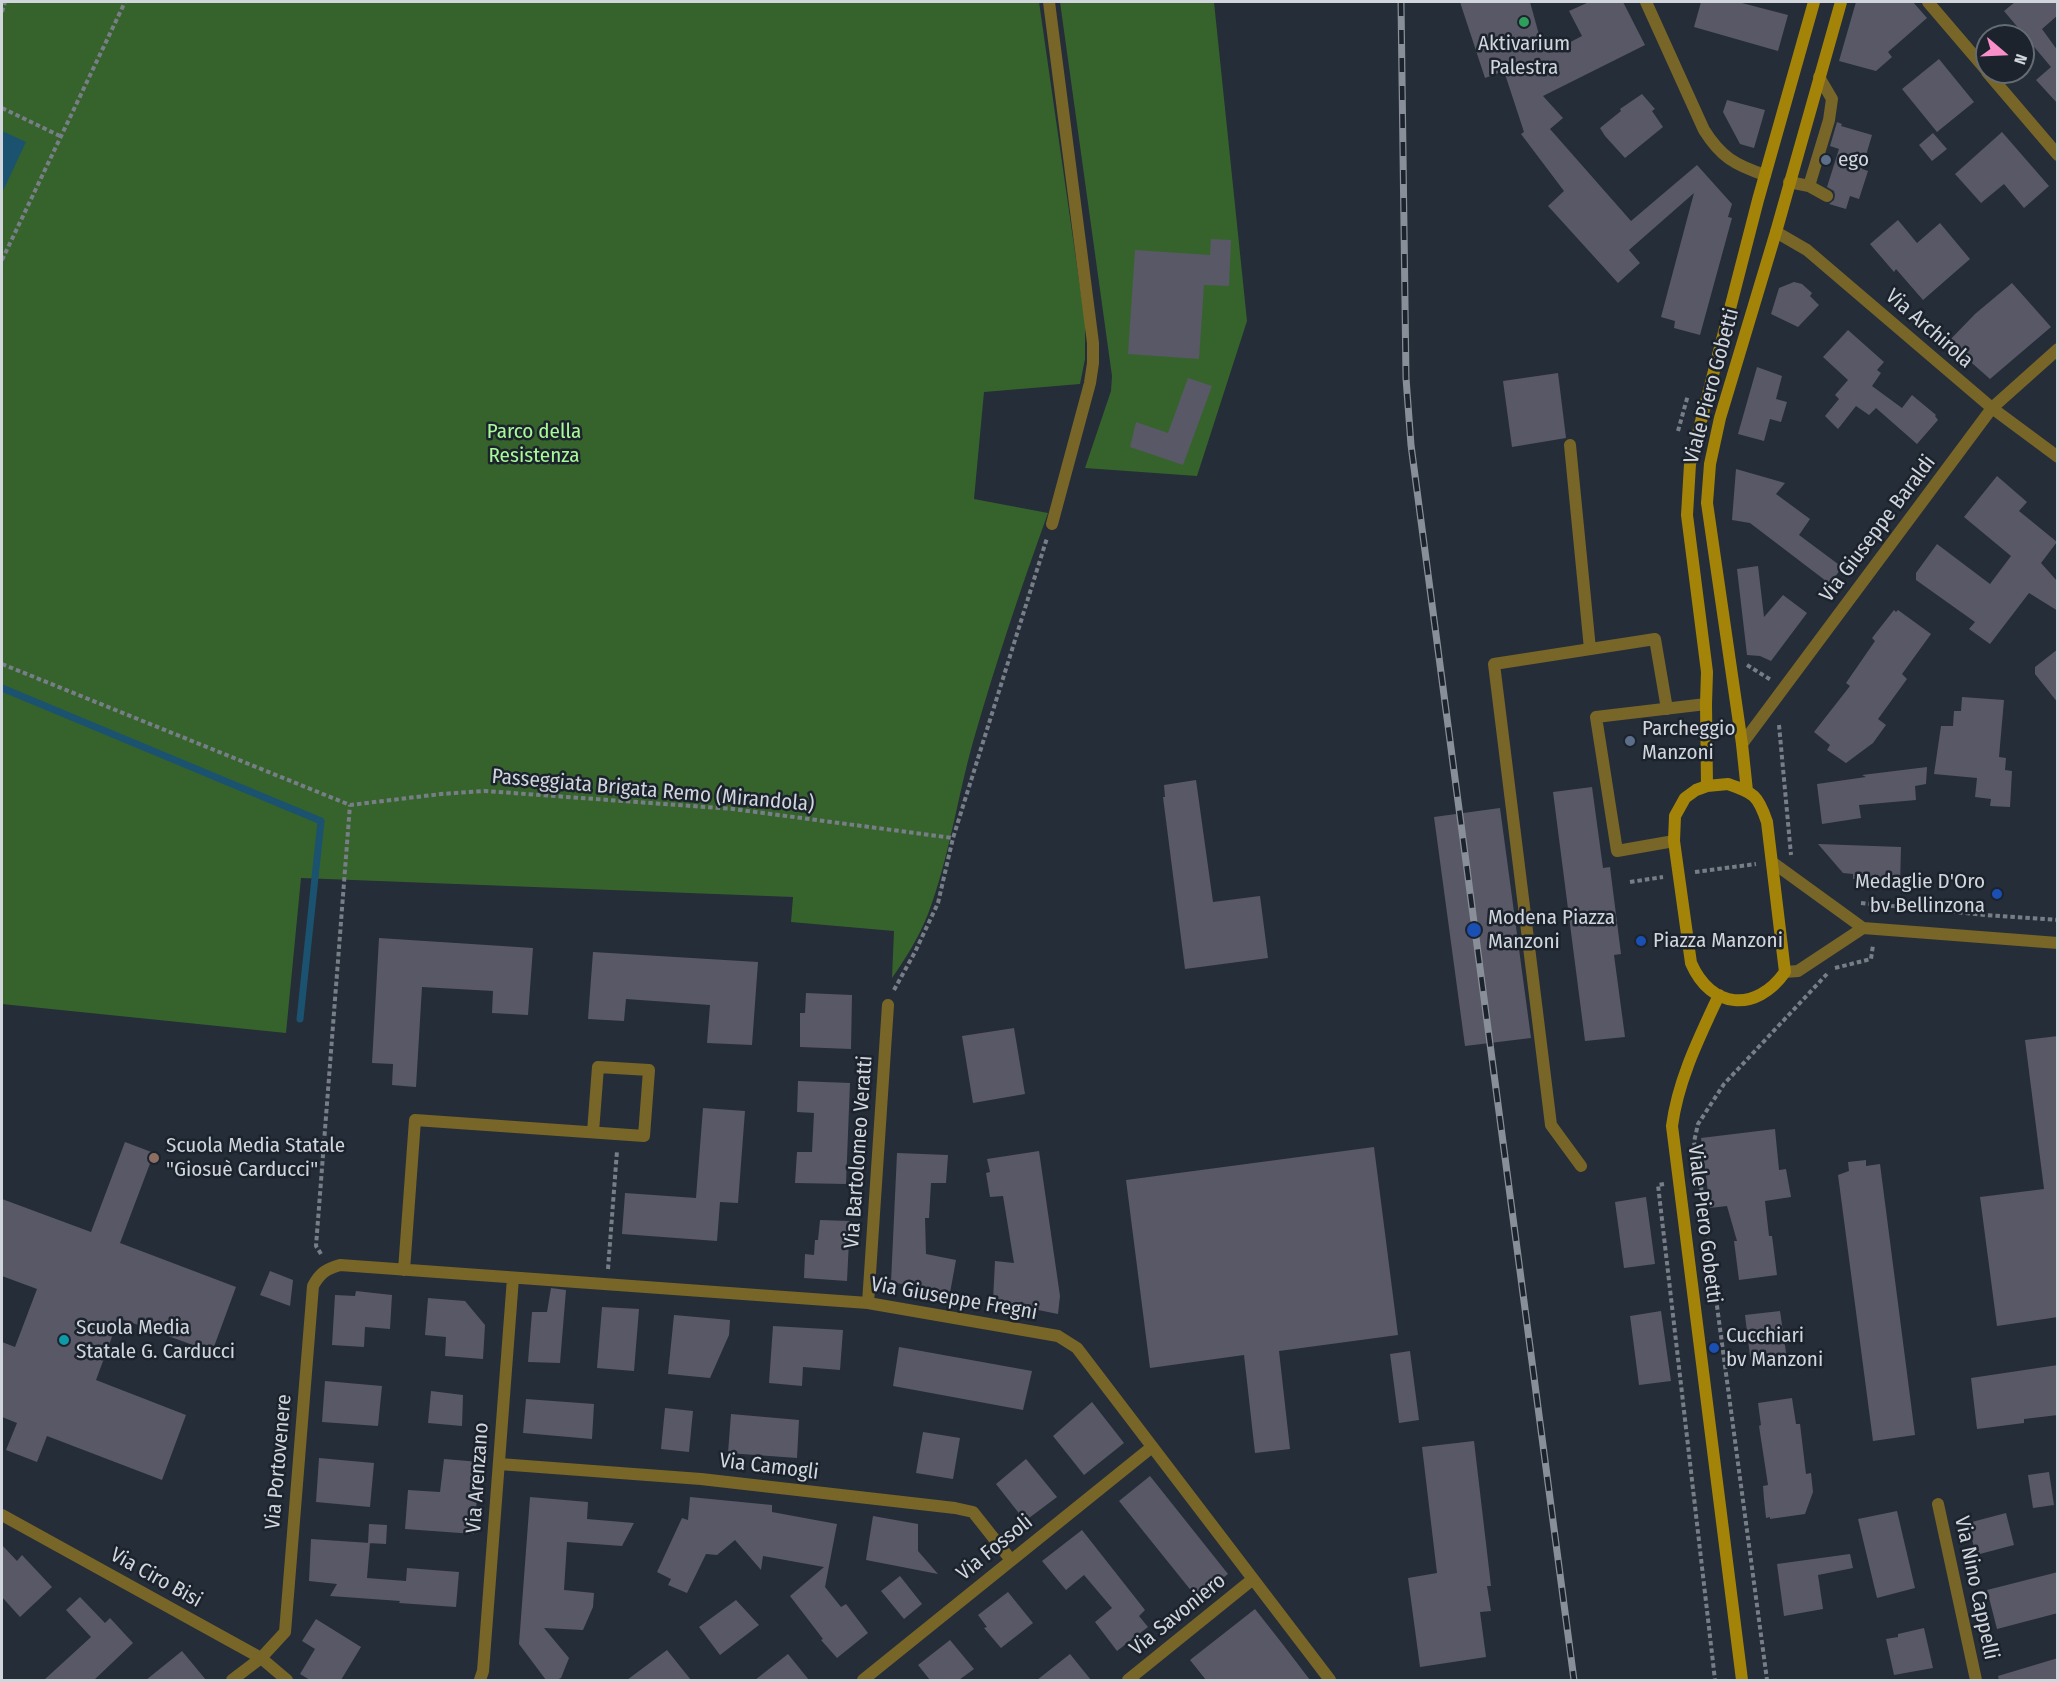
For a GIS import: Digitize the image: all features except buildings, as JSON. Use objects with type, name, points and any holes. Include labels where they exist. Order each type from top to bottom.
[{"type":"main road","name":"Viale Piero Gobetti","points":[[1707,786],[1707,672],[1687,515],[1690,464],[1765,175],[1814,2]]},
{"type":"main road","name":"Viale Piero Gobetti","points":[[1747,790],[1707,503],[1710,464],[1720,418],[1776,232],[1841,2]]},
{"type":"main road","points":[[1728,784],[1747,790],[1761,803],[1767,822],[1772,862],[1785,972],[1768,991],[1756,998],[1733,1000],[1705,987],[1697,977],[1691,963],[1674,841],[1675,816],[1685,798],[1707,786],[1728,784]]},
{"type":"main road","name":"Viale Piero Gobetti","points":[[1719,995],[1698,1040],[1675,1104],[1672,1126],[1742,1680]]},
{"type":"street","points":[[1049,2],[1093,363],[1090,383],[1052,524]]},
{"type":"street","points":[[1646,2],[1704,130],[1715,148],[1728,159],[1765,175]]},
{"type":"street","points":[[1928,2],[1975,58]]},
{"type":"street","points":[[1809,186],[1827,128],[1832,99],[1819,77]]},
{"type":"street","points":[[1997,84],[2058,155]]},
{"type":"street","points":[[1789,182],[1809,186],[1827,196]]},
{"type":"street","name":"Via Archirola","points":[[1776,232],[1807,250],[1992,408],[2058,457]]},
{"type":"street","name":"Via Giuseppe Baraldi","points":[[1742,744],[1992,408],[2058,349]]},
{"type":"street","points":[[1570,445],[1590,649]]},
{"type":"street","points":[[1581,1166],[1551,1125],[1494,663],[1655,639],[1667,709]]},
{"type":"street","points":[[1674,841],[1617,851],[1596,717],[1706,704]]},
{"type":"street","points":[[1772,862],[1869,928],[2058,943]]},
{"type":"street","points":[[1785,972],[1798,971],[1869,928]]},
{"type":"street","name":"Via Bartolomeo Veratti","points":[[868,1303],[888,1005]]},
{"type":"street","points":[[404,1270],[415,1120],[644,1136],[649,1070],[598,1067],[593,1132]]},
{"type":"street","name":"Via Giuseppe Fregni","points":[[329,1268],[340,1265],[868,1303],[1058,1336],[1077,1348],[1330,1680]]},
{"type":"street","name":"Via Portovenere","points":[[232,1680],[261,1658],[285,1632],[313,1286],[320,1274],[329,1268]]},
{"type":"street","name":"Via Arenzano","points":[[485,1677],[513,1278]]},
{"type":"street","name":"Via Fossoli","points":[[863,1680],[1152,1447]]},
{"type":"street","name":"Via Camogli","points":[[499,1464],[701,1479],[955,1508],[973,1512],[1011,1560]]},
{"type":"street","name":"Via Nino Cappelli","points":[[1938,1504],[1976,1680]]},
{"type":"street","name":"Via Ciro Bisi","points":[[2,1515],[261,1658],[287,1680]]},
{"type":"street","name":"Via Savoniero","points":[[1128,1680],[1253,1579]]},
{"type":"path","points":[[2,12],[5,2]]},
{"type":"path","points":[[2,260],[125,2]]},
{"type":"path","points":[[2,108],[60,136]]},
{"type":"path","points":[[888,1005],[938,903],[953,838],[1052,524]]},
{"type":"path","points":[[2,664],[350,805],[316,1246],[329,1268]]},
{"type":"path","points":[[1630,882],[1772,862],[1792,862],[1772,681],[1748,665],[1731,667]]},
{"type":"path","name":"Passeggiata Brigata Remo (Mirandola)","points":[[350,805],[485,791],[733,808],[953,838]]},
{"type":"path","points":[[1853,903],[2058,920]]},
{"type":"path","points":[[1767,1680],[1694,1142],[1698,1124],[1724,1084],[1831,970],[1871,959],[1869,928]]},
{"type":"path","points":[[607,1284],[618,1134]]},
{"type":"path","points":[[1700,1179],[1658,1185],[1715,1680]]},
{"type":"green space","name":"Parco della Resistenza","points":[[2,2],[1039,2],[1085,322],[1085,359],[1080,384],[984,392],[974,499],[1048,513],[981,713],[947,850],[928,914],[921,931],[892,978],[894,931],[791,922],[793,897],[301,878],[286,1033],[2,1004]]},
{"type":"green space","points":[[1060,2],[1214,2],[1247,321],[1197,476],[1085,468],[1111,391],[1112,376]]},
{"type":"water","points":[[2,131],[26,142],[2,193]]},
{"type":"waterway","points":[[2,688],[321,821],[300,1019]]},
{"type":"railway","points":[[1401,2],[1406,378],[1411,445],[1574,1680]]},
{"type":"place","name":"Aktivarium Palestra","points":[[1524,22]]},
{"type":"place","name":"ego","points":[[1826,160]]},
{"type":"place","name":"Parcheggio Manzoni","points":[[1630,741]]},
{"type":"place","name":"Medaglie D'Oro bv Bellinzona","points":[[1997,894]]},
{"type":"place","name":"Modena Piazza Manzoni","points":[[1474,930]]},
{"type":"place","name":"Piazza Manzoni","points":[[1641,941]]},
{"type":"place","name":"Scuola Media Statale \"Giosuè Carducci\"","points":[[154,1158]]},
{"type":"place","name":"Scuola Media Statale G. Carducci","points":[[64,1340]]},
{"type":"place","name":"Cucchiari bv Manzoni","points":[[1714,1348]]}]
